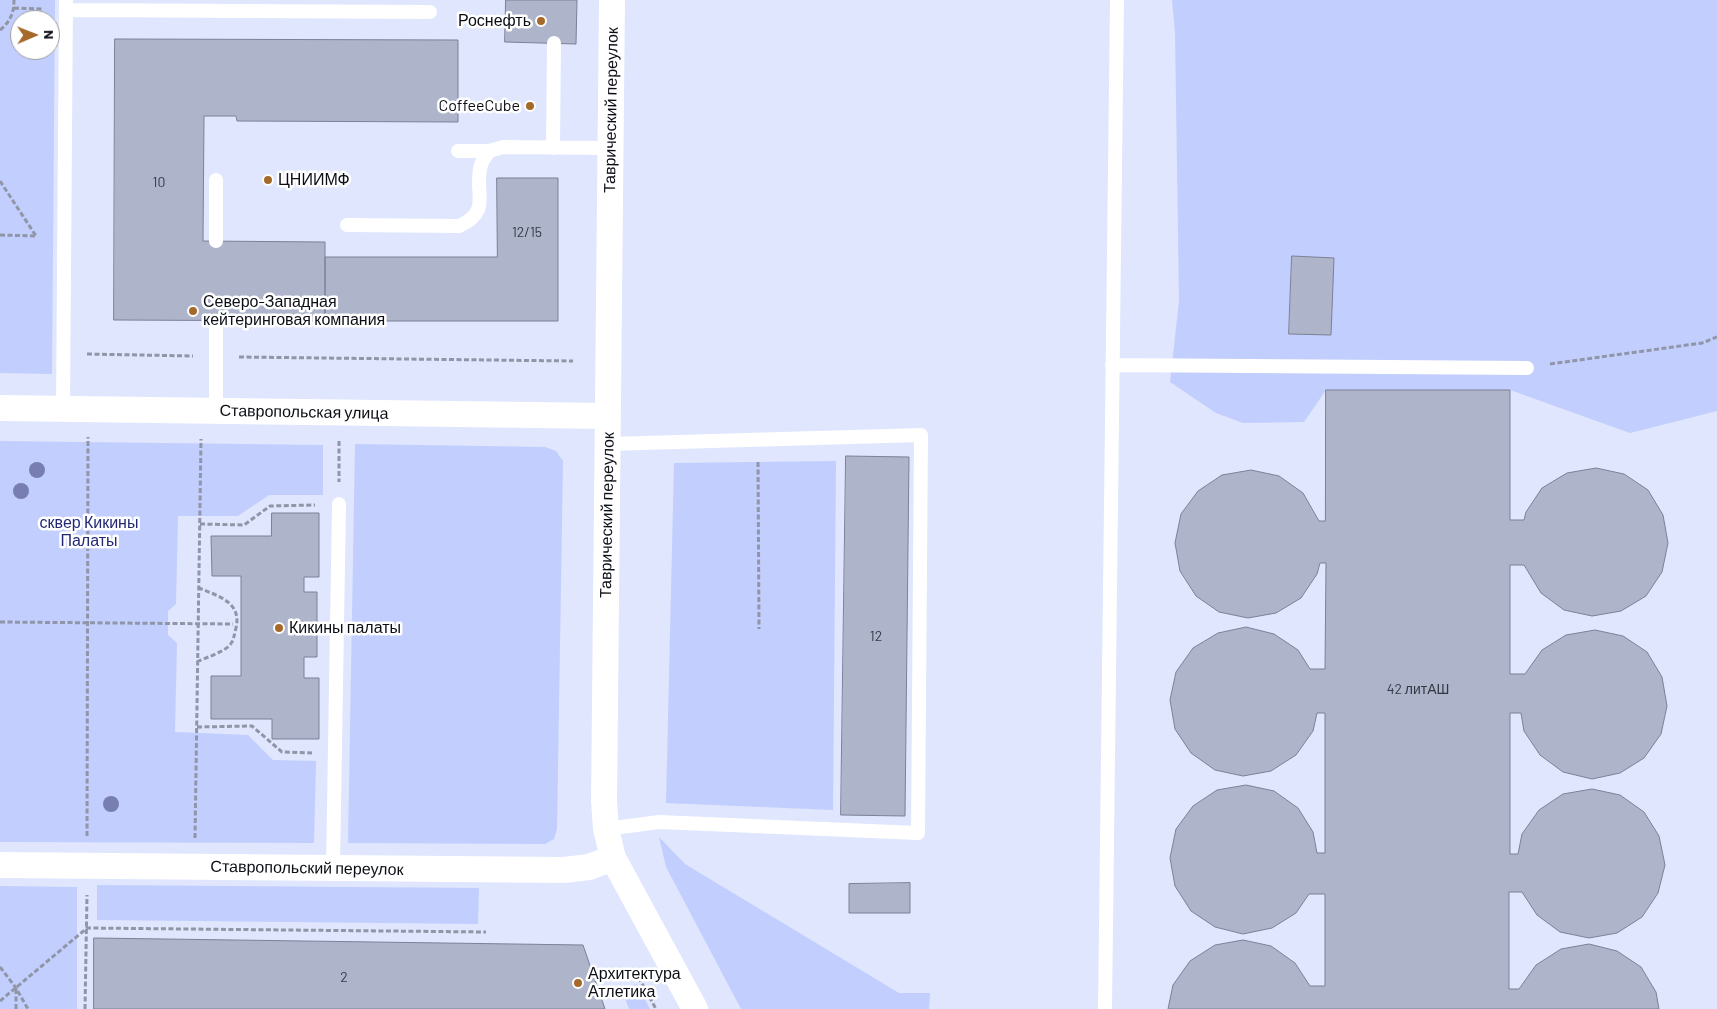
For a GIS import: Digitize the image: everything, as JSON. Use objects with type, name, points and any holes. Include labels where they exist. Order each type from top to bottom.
[{"type":"street","name":"Таврический переулок","points":[[612,0],[604,791],[606,829],[613,858],[695,1009]]},
{"type":"street","name":"Ставропольская улица","points":[[0,408],[608,416]]},
{"type":"street","name":"Ставропольский переулок","points":[[0,865],[564,870],[589,867],[613,858]]},
{"type":"lane","points":[[1105,1009],[1117,0]]},
{"type":"lane","points":[[63,409],[66,5],[198,6],[430,12]]},
{"type":"lane","points":[[553,148],[554,43]]},
{"type":"lane","points":[[458,151],[489,151],[503,147],[611,148]]},
{"type":"lane","points":[[347,225],[459,226],[473,220],[480,207],[481,166],[489,151]]},
{"type":"lane","points":[[216,180],[216,242]]},
{"type":"lane","points":[[216,321],[216,411]]},
{"type":"lane","points":[[1112,365],[1527,368]]},
{"type":"lane","points":[[606,829],[659,822],[918,833],[921,435],[608,444]]},
{"type":"lane","points":[[333,868],[339,504]]},
{"type":"path","points":[[0,30],[10,20],[14,8],[14,0]]},
{"type":"path","points":[[0,181],[36,236]]},
{"type":"path","points":[[0,235],[64,236]]},
{"type":"path","points":[[1527,368],[1702,343],[1717,338]]},
{"type":"path","points":[[63,354],[574,361]]},
{"type":"path","points":[[87,838],[88,434]]},
{"type":"path","points":[[195,839],[201,435]]},
{"type":"path","points":[[338,456],[339,437]]},
{"type":"path","points":[[758,441],[758,629]]},
{"type":"path","points":[[200,524],[244,525],[270,506],[339,504]]},
{"type":"path","points":[[197,662],[230,645],[234,638],[237,624],[231,603],[198,588]]},
{"type":"path","points":[[0,622],[89,621],[237,624]]},
{"type":"path","points":[[197,727],[252,726],[282,752],[335,754]]},
{"type":"path","points":[[85,1009],[87,866]]},
{"type":"path","points":[[0,1001],[87,928],[486,932]]},
{"type":"path","points":[[0,967],[16,988],[28,1009]]},
{"type":"path","points":[[609,970],[639,978],[656,1009]]},
{"type":"path","points":[[16,988],[16,1009]]},
{"type":"green space","points":[[0,0],[55,0],[55,10],[10,10],[10,60],[55,60],[52,374],[0,373]]},
{"type":"green space","points":[[1172,0],[1717,0],[1717,411],[1630,433],[1510,390],[1326,390],[1304,422],[1243,423],[1216,413],[1170,382],[1179,301],[1175,32]]},
{"type":"green space","name":"сквер Кикины Палаты","points":[[0,441],[323,445],[323,495],[269,495],[238,516],[178,516],[176,604],[168,611],[168,635],[177,643],[175,732],[248,735],[273,760],[316,761],[314,843],[0,842]]},
{"type":"green space","points":[[355,444],[545,447],[556,451],[563,461],[557,829],[554,839],[545,844],[348,843]]},
{"type":"green space","points":[[836,461],[833,810],[666,803],[674,463]]},
{"type":"green space","points":[[659,837],[685,864],[899,993],[930,993],[929,1009],[741,1009],[666,867]]},
{"type":"green space","points":[[97,885],[479,888],[478,924],[97,920]]},
{"type":"green space","points":[[0,886],[77,887],[77,1009],[0,1009]]},
{"type":"green space","points":[[637,984],[650,1009],[629,1009],[622,990]]},
{"type":"building","name":"Роснефть","points":[[506,0],[577,0],[576,44],[505,42]]},
{"type":"building","points":[[115,39],[458,40],[458,122],[237,121],[236,116],[204,116],[203,241],[325,242],[325,321],[114,320]]},
{"type":"building","points":[[497,178],[558,178],[558,321],[325,321],[325,257],[497,257]]},
{"type":"building","points":[[1292,256],[1334,258],[1331,335],[1289,334]]},
{"type":"building","points":[[1326,390],[1510,390],[1510,520],[1524,520],[1526,512],[1542,488],[1567,473],[1596,468],[1624,474],[1648,490],[1663,515],[1668,543],[1662,572],[1646,596],[1621,611],[1592,616],[1564,610],[1541,593],[1524,565],[1510,565],[1510,674],[1525,674],[1542,650],[1566,635],[1595,630],[1623,636],[1647,652],[1662,677],[1667,706],[1661,734],[1644,758],[1620,773],[1592,779],[1563,772],[1540,755],[1524,731],[1521,713],[1510,713],[1510,854],[1518,854],[1522,834],[1539,810],[1563,794],[1592,789],[1620,795],[1644,812],[1659,836],[1665,865],[1658,893],[1642,917],[1617,933],[1589,938],[1560,932],[1537,915],[1522,892],[1509,892],[1509,989],[1519,989],[1536,965],[1561,949],[1589,944],[1617,951],[1641,967],[1656,992],[1659,1009],[1168,1009],[1173,985],[1190,961],[1215,945],[1243,940],[1271,946],[1295,963],[1310,986],[1325,986],[1325,894],[1309,894],[1296,913],[1272,928],[1243,934],[1215,927],[1191,911],[1175,886],[1170,858],[1176,829],[1193,806],[1217,790],[1246,785],[1274,791],[1298,808],[1313,832],[1317,853],[1325,853],[1325,713],[1317,713],[1313,731],[1296,755],[1271,771],[1243,776],[1215,770],[1191,753],[1175,729],[1170,700],[1176,672],[1193,648],[1218,633],[1246,627],[1274,634],[1298,650],[1310,669],[1325,669],[1326,563],[1320,563],[1317,574],[1301,598],[1276,613],[1248,618],[1219,612],[1196,596],[1180,571],[1175,543],[1181,514],[1198,491],[1222,475],[1251,470],[1279,476],[1303,493],[1319,521],[1325,521]]},
{"type":"building","points":[[846,456],[909,457],[905,816],[841,815]]},
{"type":"building","name":"Кикины палаты","points":[[272,513],[319,513],[319,577],[304,577],[304,592],[317,592],[317,657],[304,657],[304,678],[319,678],[319,739],[272,739],[272,719],[211,719],[211,676],[241,676],[241,576],[212,576],[211,536],[271,536]]},
{"type":"building","points":[[910,883],[910,913],[849,913],[849,884]]},
{"type":"building","points":[[94,938],[583,945],[605,1009],[94,1009]]},
{"type":"place","name":"Роснефть","points":[[541,21]]},
{"type":"place","name":"CoffeeCube","points":[[530,106]]},
{"type":"place","name":"ЦНИИМФ","points":[[268,180]]},
{"type":"place","name":"Северо-Западная кейтеринговая компания","points":[[193,311]]},
{"type":"place","name":"Кикины палаты","points":[[279,628]]},
{"type":"place","name":"Архитектура Атлетика","points":[[578,983]]}]
